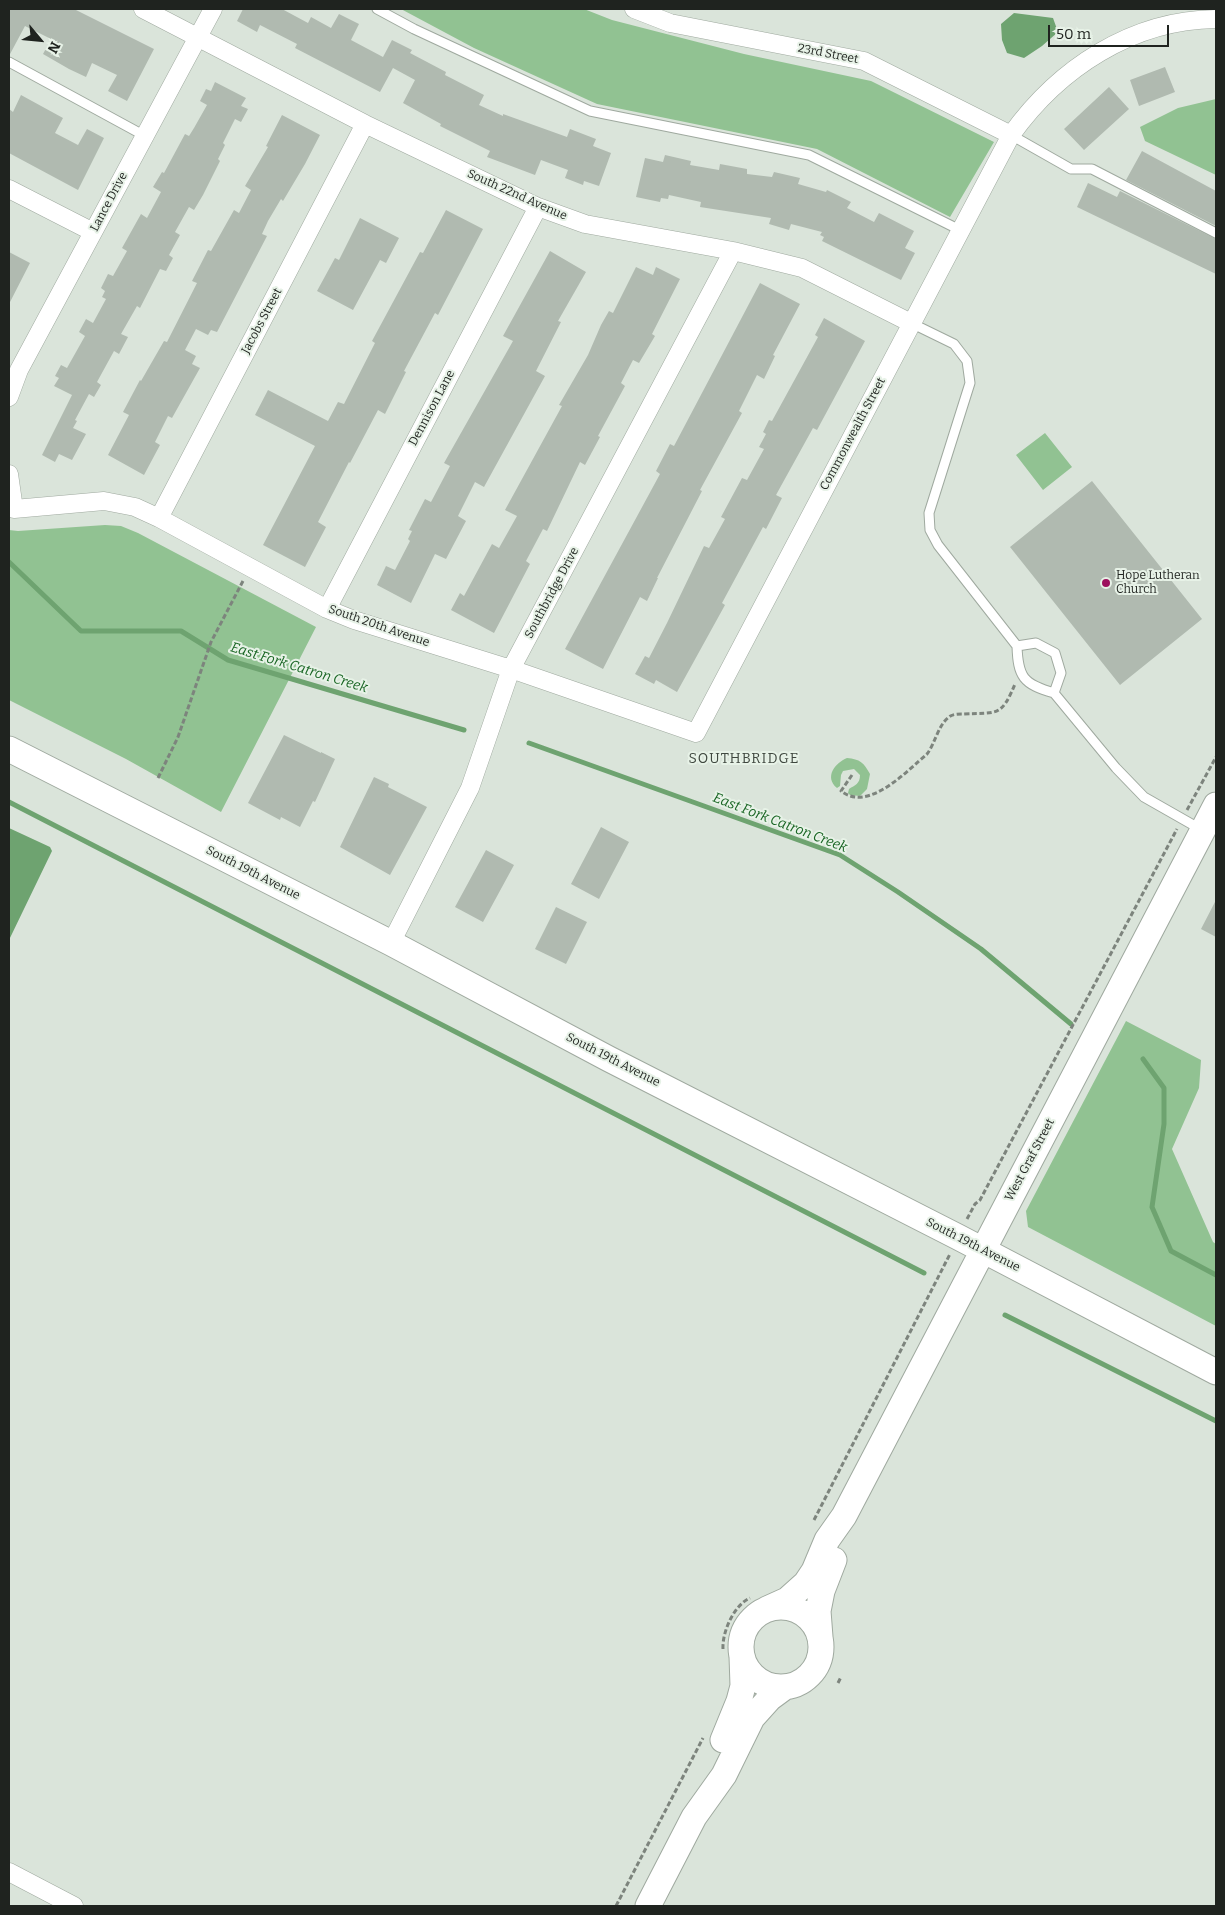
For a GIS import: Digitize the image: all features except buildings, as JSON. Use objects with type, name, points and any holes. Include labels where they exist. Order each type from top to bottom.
[{"type":"main road","name":"South 19th Avenue","points":[[9,749],[391,944],[1216,1372]]},
{"type":"main road","name":"West Graf Street","points":[[767,1609],[787,1600],[806,1583],[814,1571],[827,1540],[844,1516],[1200,829],[1216,805]]},
{"type":"main road","name":"West Graf Street","points":[[820,1637],[818,1611],[822,1591],[837,1554],[844,1516]]},
{"type":"main road","points":[[648,1906],[694,1817],[724,1775],[752,1718],[770,1698],[811,1674],[820,1656],[820,1637],[816,1628],[804,1614],[786,1607],[767,1609],[751,1620],[746,1628],[742,1637],[743,1686],[740,1701],[709,1769],[694,1817]]},
{"type":"main road","points":[[742,1656],[745,1665],[758,1680],[767,1684],[786,1687]]},
{"type":"street","name":"South 22nd Avenue","points":[[144,9],[365,124],[538,207],[584,224],[733,252],[802,268],[911,323]]},
{"type":"street","name":"Lance Drive","points":[[9,398],[19,370],[213,9]]},
{"type":"street","name":"23rd Street","points":[[634,9],[670,24],[864,61],[1011,135]]},
{"type":"street","name":"Commonwealth Street","points":[[696,733],[960,230],[1011,135],[1023,118],[1043,96],[1071,71],[1097,53],[1134,34],[1181,15],[1216,19]]},
{"type":"street","name":"Jacobs Street","points":[[159,518],[365,124]]},
{"type":"street","points":[[9,189],[93,232]]},
{"type":"street","name":"Dennison Lane","points":[[327,609],[538,207]]},
{"type":"street","name":"Southbridge Drive","points":[[391,944],[470,788],[511,669],[733,252]]},
{"type":"street","name":"South 20th Avenue","points":[[9,474],[14,509],[104,501],[135,507],[159,518],[327,609],[354,620],[511,669],[696,733]]},
{"type":"street","points":[[9,1872],[74,1906]]},
{"type":"lane","points":[[377,9],[414,30],[590,111],[809,155],[960,230]]},
{"type":"lane","points":[[9,62],[145,136]]},
{"type":"lane","points":[[1011,135],[1071,169],[1092,169],[1216,233]]},
{"type":"lane","points":[[911,323],[954,344],[967,361],[970,383],[929,513],[930,530],[938,546],[1017,646],[1018,664],[1022,677],[1030,684],[1054,692],[1116,768],[1144,797],[1200,829]]},
{"type":"lane","points":[[1017,646],[1036,643],[1055,654],[1061,673],[1054,692]]},
{"type":"path","points":[[158,778],[178,737],[211,642],[250,567]]},
{"type":"path","points":[[852,776],[841,791],[847,796],[866,798],[880,792],[927,754],[933,747],[942,725],[949,716],[993,713],[1002,709],[1015,684],[1022,677]]},
{"type":"path","points":[[974,1207],[980,1200],[1200,829],[1216,757]]},
{"type":"path","points":[[838,1683],[841,1677]]},
{"type":"shaded area","points":[[401,9],[584,9],[612,20],[744,54],[871,81],[994,142],[950,217],[817,149],[597,104],[474,48]]},
{"type":"shaded area","points":[[1014,13],[1053,18],[1058,32],[1024,58],[1007,53],[1002,40],[1001,24]]},
{"type":"shaded area","points":[[1216,99],[1216,175],[1145,141],[1140,127],[1178,108]]},
{"type":"shaded area","points":[[1045,433],[1072,467],[1043,490],[1016,455]]},
{"type":"shaded area","points":[[105,525],[121,526],[138,533],[316,627],[221,812],[126,759],[9,700],[9,530]]},
{"type":"shaded area","points":[[847,758],[861,762],[870,774],[867,789],[860,796],[848,793],[849,789],[857,784],[860,778],[860,775],[854,769],[843,771],[840,786],[837,788],[831,779],[835,767]]},
{"type":"shaded area","points":[[9,828],[50,847],[52,851],[9,940]]},
{"type":"shaded area","points":[[1126,1021],[1201,1060],[1199,1088],[1172,1149],[1213,1242],[1216,1244],[1216,1326],[1028,1227],[1026,1211]]},
{"type":"waterway","name":"East Fork Catron Creek","points":[[9,562],[81,631],[181,631],[228,660],[464,730]]},
{"type":"waterway","name":"East Fork Catron Creek","points":[[529,743],[840,855],[981,949],[1071,1024]]},
{"type":"waterway","points":[[9,802],[924,1273]]},
{"type":"waterway","name":"East Fork Catron Creek","points":[[1143,1059],[1164,1088],[1164,1124],[1152,1207],[1171,1251],[1216,1275]]},
{"type":"waterway","points":[[1005,1315],[1216,1421]]},
{"type":"place","name":"Hope Lutheran Church","points":[[1106,583]]},
{"type":"district","name":"SOUTHBRIDGE","points":[[744,759]]}]
